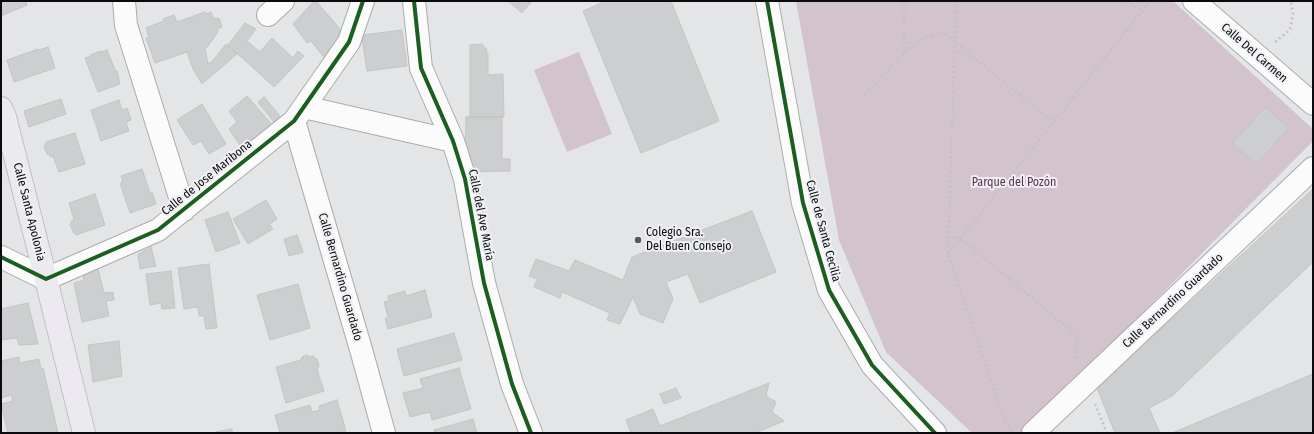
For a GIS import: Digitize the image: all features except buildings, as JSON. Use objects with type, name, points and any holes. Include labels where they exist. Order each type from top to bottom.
[{"type":"main road","name":"Calle Santa Apolonia","points":[[1,108],[5,117],[84,433]]},
{"type":"street","points":[[124,1],[126,25],[184,210]]},
{"type":"street","name":"Calle de Jose Maribona","points":[[46,279],[158,230],[299,114],[349,42],[363,1]]},
{"type":"street","name":"Calle del Ave María","points":[[414,1],[421,68],[453,141],[465,179],[484,283],[512,384],[531,433]]},
{"type":"street","name":"Calle de Santa Cecilia","points":[[767,1],[803,203],[829,290],[872,366],[935,433]]},
{"type":"street","name":"Calle Del Carmen","points":[[1194,1],[1313,104]]},
{"type":"street","points":[[299,114],[453,141]]},
{"type":"street","name":"Calle Bernardino Guardado","points":[[299,114],[384,433]]},
{"type":"street","name":"Calle Bernardino Guardado","points":[[1033,433],[1313,168]]},
{"type":"street","points":[[1,257],[46,279]]},
{"type":"path","points":[[904,1],[904,54]]},
{"type":"path","points":[[956,1],[948,254],[1006,423],[1015,433]]},
{"type":"path","points":[[1126,1],[1143,11]]},
{"type":"path","points":[[948,254],[1150,1]]},
{"type":"path","points":[[1260,58],[1280,37],[1290,30],[1293,14],[1291,3],[1288,1]]},
{"type":"path","points":[[864,95],[904,54],[924,38],[944,33],[1053,122]]},
{"type":"path","points":[[948,237],[960,238],[1074,332],[1078,341],[1074,361],[1069,366]]},
{"type":"path","points":[[1086,382],[1107,433]]},
{"type":"green space","name":"Parque del Pozón","points":[[796,1],[1173,1],[1313,129],[1313,141],[1024,433],[972,433],[886,352],[839,240]]},
{"type":"green space","points":[[579,52],[612,134],[567,152],[534,70]]},
{"type":"cycle path","points":[[1,257],[46,279],[158,230],[294,121],[349,42],[363,1]]},
{"type":"cycle path","points":[[414,1],[421,68],[453,141],[465,179],[484,283],[512,384],[531,433]]},
{"type":"cycle path","points":[[767,1],[803,203],[829,290],[872,365],[935,433]]},
{"type":"place","name":"Colegio Sra. Del Buen Consejo","points":[[638,240]]}]
